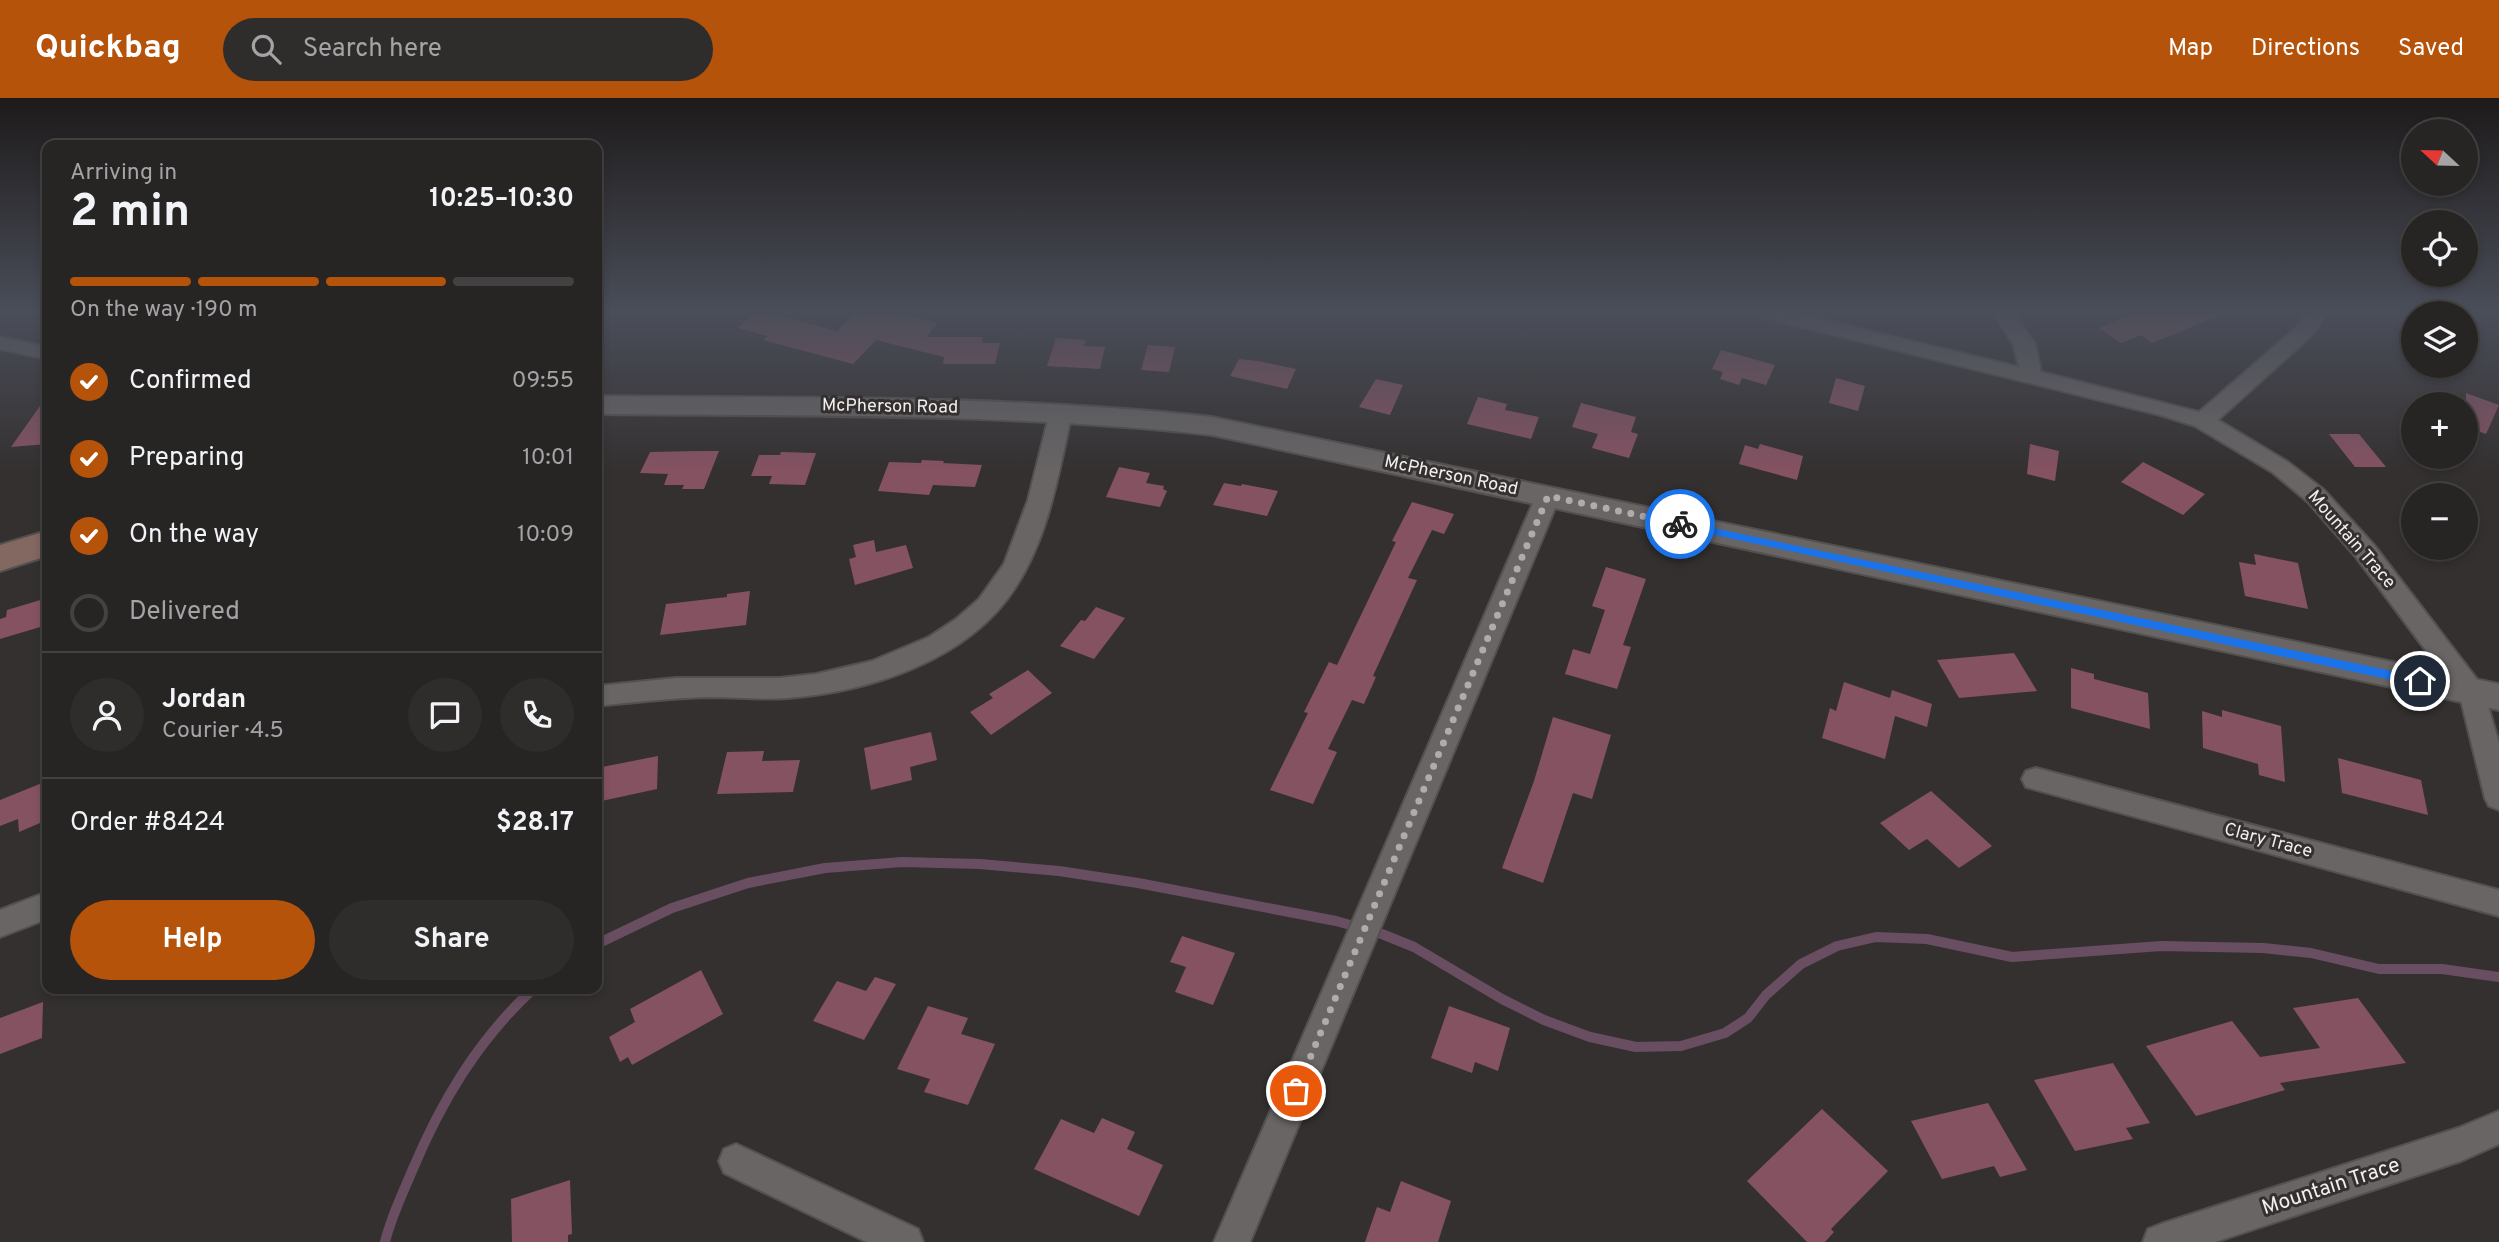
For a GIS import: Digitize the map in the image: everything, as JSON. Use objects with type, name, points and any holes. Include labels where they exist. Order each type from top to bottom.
[{"type":"main road","points":[[0,558],[42,545]]},
{"type":"street","name":"Mountain Trace","points":[[1985,366],[2165,409],[2203,421],[2268,459],[2316,496],[2486,695],[2499,798]]},
{"type":"street","points":[[2029,366],[2032,378]]},
{"type":"street","points":[[2203,421],[2265,366]]},
{"type":"street","name":"McPherson Road","points":[[602,405],[780,405],[1061,412],[1164,419],[1212,426],[2486,695]]},
{"type":"street","points":[[602,696],[678,688],[787,688],[824,683],[880,668],[938,643],[969,623],[989,605],[1005,584],[1020,556],[1037,512],[1061,412]]},
{"type":"street","points":[[1232,1242],[1548,496]]},
{"type":"street","name":"Clary Trace","points":[[2036,779],[2499,903]]},
{"type":"street","points":[[0,924],[42,907]]},
{"type":"street","name":"Mountain Trace","points":[[2161,1242],[2461,1144],[2499,1127]]},
{"type":"street","points":[[736,1161],[905,1242]]},
{"type":"building","points":[[1054,366],[1101,366],[1100,369]]},
{"type":"building","points":[[1142,366],[1170,366],[1169,372],[1141,370]]},
{"type":"building","points":[[1235,366],[1296,369],[1287,389],[1230,376]]},
{"type":"building","points":[[1713,366],[1774,366],[1766,385],[1742,378],[1739,385],[1720,379],[1723,372],[1712,369]]},
{"type":"building","points":[[1836,378],[1865,386],[1858,411],[1829,403]]},
{"type":"building","points":[[1376,379],[1403,385],[1390,415],[1359,407]]},
{"type":"building","points":[[1478,397],[1507,404],[1505,410],[1539,417],[1531,439],[1467,424]]},
{"type":"building","points":[[2478,397],[2499,405],[2486,434],[2478,431]]},
{"type":"building","points":[[42,403],[42,444],[11,447]]},
{"type":"building","points":[[1581,403],[1636,417],[1631,432],[1638,434],[1629,458],[1592,448],[1598,434],[1572,427]]},
{"type":"building","points":[[2329,434],[2359,434],[2386,467],[2355,467]]},
{"type":"building","points":[[1760,444],[1803,456],[1797,480],[1739,464],[1745,445],[1758,449]]},
{"type":"building","points":[[2030,444],[2059,451],[2055,481],[2027,474]]},
{"type":"building","points":[[719,451],[704,489],[682,489],[684,485],[664,485],[668,474],[640,473],[650,452]]},
{"type":"building","points":[[781,452],[816,453],[805,485],[769,484],[772,476],[751,476],[759,455],[780,455]]},
{"type":"building","points":[[922,460],[982,465],[975,487],[933,485],[929,495],[878,491],[889,462],[921,463]]},
{"type":"building","points":[[2143,462],[2205,494],[2183,515],[2121,482]]},
{"type":"building","points":[[1119,467],[1150,473],[1146,483],[1164,486],[1163,489],[1167,491],[1160,507],[1106,497]]},
{"type":"building","points":[[1224,483],[1278,491],[1267,516],[1213,505]]},
{"type":"building","points":[[1412,502],[1454,514],[1444,534],[1432,530],[1408,578],[1417,580],[1373,676],[1376,677],[1364,704],[1352,700],[1328,749],[1337,752],[1313,804],[1270,790],[1308,713],[1304,712],[1329,662],[1337,665],[1396,542],[1392,541]]},
{"type":"building","points":[[874,540],[876,552],[906,545],[913,568],[855,585],[849,559],[856,557],[853,545]]},
{"type":"building","points":[[2254,554],[2298,563],[2308,609],[2245,596],[2239,562],[2256,565]]},
{"type":"building","points":[[1606,567],[1646,579],[1623,645],[1631,647],[1617,689],[1565,674],[1573,649],[1590,654],[1605,610],[1592,606]]},
{"type":"building","points":[[750,591],[746,625],[660,635],[666,604],[727,597],[727,594]]},
{"type":"building","points":[[42,600],[42,626],[0,639],[0,619],[6,617],[7,610]]},
{"type":"building","points":[[1096,607],[1125,618],[1094,659],[1060,646],[1081,620],[1085,621]]},
{"type":"building","points":[[2014,653],[2037,691],[1959,698],[1937,660]]},
{"type":"building","points":[[2071,668],[2094,674],[2094,679],[2148,693],[2150,729],[2071,708]]},
{"type":"building","points":[[1028,670],[1052,693],[991,735],[970,712],[993,698],[989,694]]},
{"type":"building","points":[[1844,682],[1890,698],[1892,690],[1932,704],[1927,727],[1895,716],[1885,759],[1822,738],[1830,708],[1836,711]]},
{"type":"building","points":[[2222,710],[2281,726],[2285,782],[2259,775],[2258,764],[2203,748],[2202,711],[2222,717]]},
{"type":"building","points":[[1553,717],[1611,735],[1592,799],[1573,793],[1543,883],[1502,868],[1534,781]]},
{"type":"building","points":[[931,732],[937,760],[910,767],[912,780],[871,790],[864,748]]},
{"type":"building","points":[[764,751],[762,761],[800,760],[793,792],[717,794],[727,752]]},
{"type":"building","points":[[658,756],[657,789],[602,801],[602,767]]},
{"type":"building","points":[[2338,758],[2421,780],[2428,815],[2342,793]]},
{"type":"building","points":[[42,783],[42,822],[19,832],[18,819],[0,826],[0,800]]},
{"type":"building","points":[[1931,791],[1992,846],[1959,868],[1927,839],[1909,850],[1880,823]]},
{"type":"building","points":[[1182,936],[1235,953],[1213,1005],[1175,992],[1186,967],[1170,962]]},
{"type":"building","points":[[701,970],[723,1014],[632,1065],[628,1057],[620,1062],[609,1037],[635,1022],[630,1009]]},
{"type":"building","points":[[875,977],[896,984],[864,1040],[813,1021],[837,981],[866,991]]},
{"type":"building","points":[[2358,998],[2406,1063],[2280,1083],[2285,1090],[2196,1116],[2146,1046],[2232,1021],[2260,1057],[2320,1048],[2293,1008]]},
{"type":"building","points":[[43,1002],[42,1038],[0,1054],[0,1018]]},
{"type":"building","points":[[928,1006],[968,1018],[961,1034],[995,1044],[968,1105],[924,1092],[930,1079],[897,1069]]},
{"type":"building","points":[[1449,1006],[1510,1028],[1498,1071],[1475,1062],[1472,1073],[1431,1058]]},
{"type":"building","points":[[2113,1063],[2150,1123],[2126,1128],[2133,1139],[2075,1151],[2034,1080]]},
{"type":"building","points":[[1988,1103],[2027,1170],[2000,1177],[1994,1166],[1942,1179],[1911,1121]]},
{"type":"building","points":[[1822,1109],[1888,1171],[1831,1229],[1834,1232],[1825,1242],[1807,1242],[1747,1181]]},
{"type":"building","points":[[1102,1118],[1135,1132],[1127,1149],[1163,1165],[1139,1216],[1034,1169],[1061,1119],[1094,1133]]},
{"type":"building","points":[[570,1180],[572,1234],[568,1235],[568,1242],[512,1242],[511,1199]]},
{"type":"building","points":[[1401,1181],[1451,1201],[1438,1242],[1365,1242],[1377,1207],[1390,1212]]},
{"type":"waterway","points":[[602,942],[672,908],[748,883],[825,868],[902,862],[980,864],[1059,871],[1138,883],[1336,921],[1382,934],[1414,947],[1502,999],[1544,1020],[1590,1037],[1636,1047],[1681,1046],[1725,1033],[1748,1018],[1766,995],[1801,964],[1837,946],[1876,937],[1927,939],[2012,957],[2161,946],[2263,948],[2311,953],[2379,969],[2442,969],[2499,977]]},
{"type":"waterway","points":[[385,1242],[412,1171],[448,1097],[478,1051],[528,994]]},
{"type":"way so far","points":[[1296,1091],[1548,496],[1680,524]]},
{"type":"route","points":[[1680,524],[2420,681]]}]
